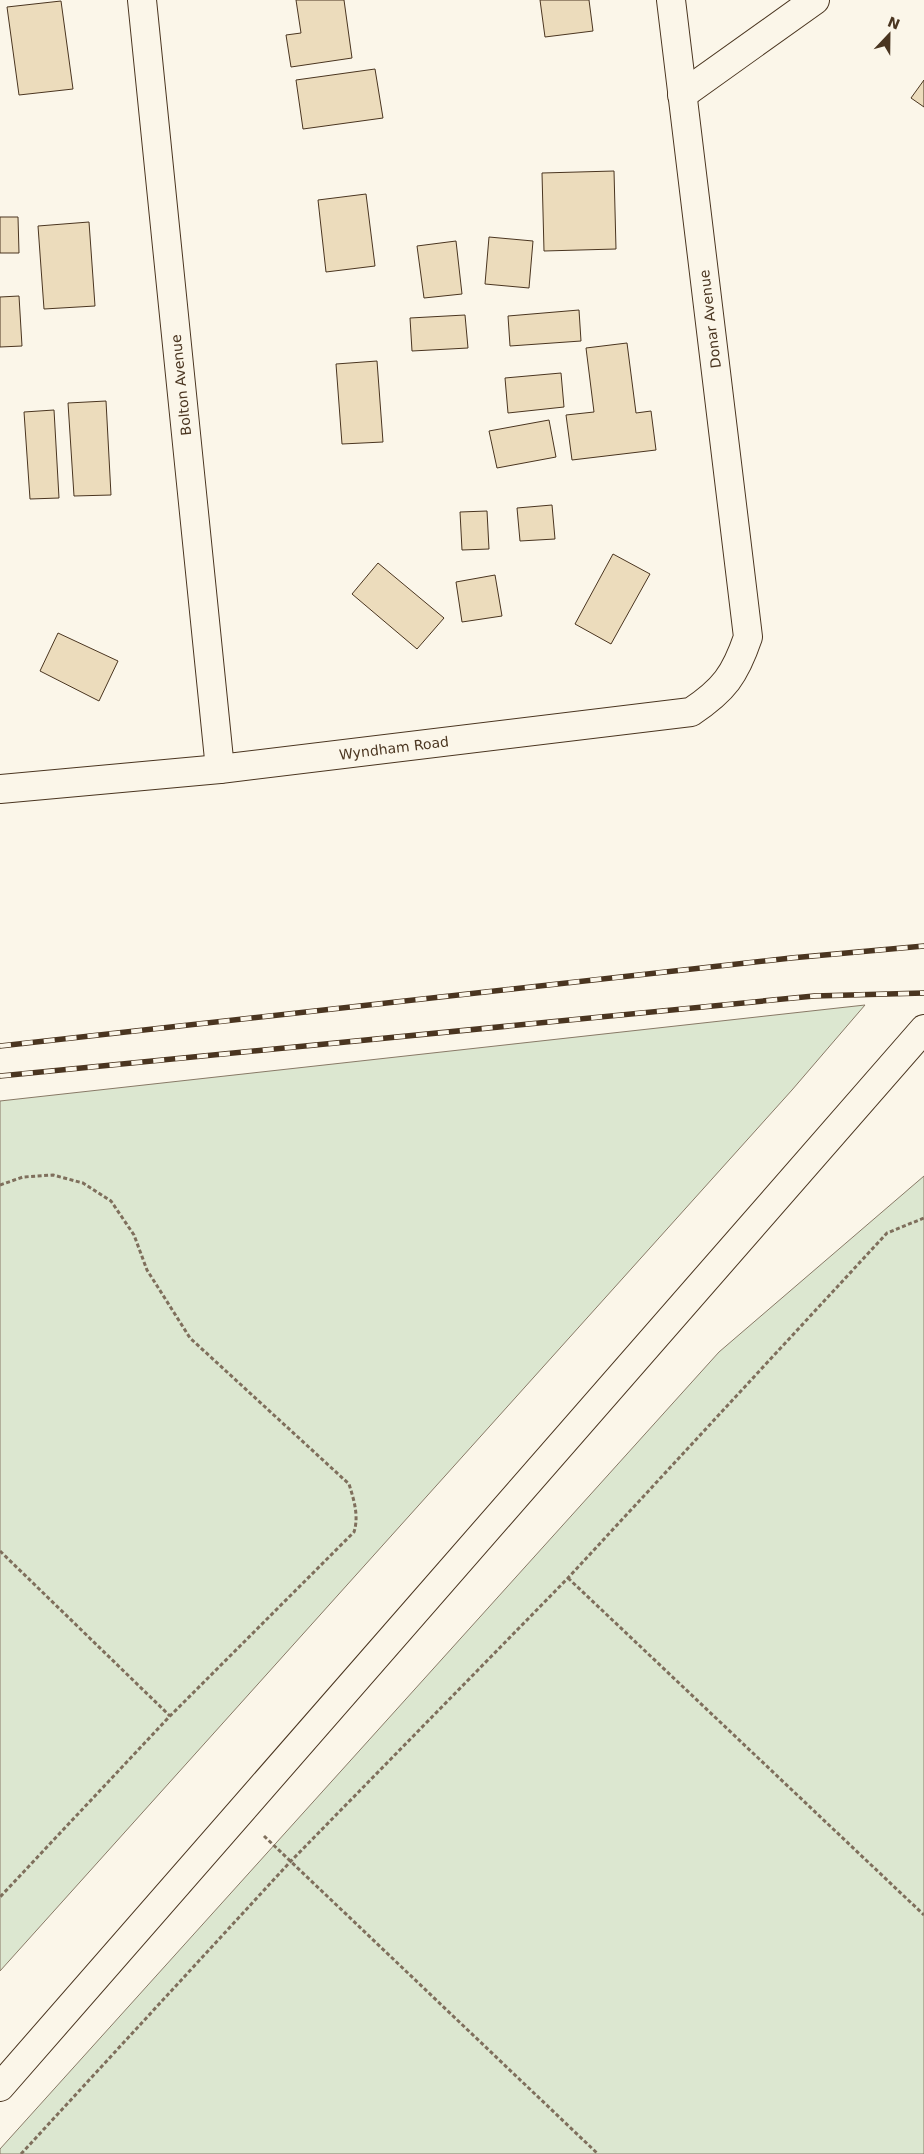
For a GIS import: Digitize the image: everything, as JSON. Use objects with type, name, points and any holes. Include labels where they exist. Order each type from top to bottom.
[{"type":"street","name":"Bolton Avenue","points":[[142,0],[220,769]]},
{"type":"street","name":"Donar Avenue","points":[[671,0],[748,637]]},
{"type":"street","points":[[682,95],[815,0]]},
{"type":"street","name":"Wyndham Road","points":[[0,789],[220,769],[691,712],[712,698],[727,683],[740,661],[748,637]]},
{"type":"street","points":[[0,2087],[924,1029]]},
{"type":"path","points":[[0,1185],[23,1177],[53,1174],[83,1183],[111,1201],[134,1235],[146,1270],[190,1338],[349,1484],[357,1522],[354,1532],[170,1716],[0,1896]]},
{"type":"path","points":[[21,2154],[290,1862],[568,1578],[886,1233],[924,1218]]},
{"type":"path","points":[[0,1551],[170,1716]]},
{"type":"path","points":[[568,1578],[924,1915]]},
{"type":"path","points":[[241,1812],[290,1862],[598,2154]]},
{"type":"green space","points":[[865,1005],[792,1090],[0,1971],[0,1101]]},
{"type":"green space","points":[[924,1176],[924,2154],[0,2154],[0,2149],[719,1352]]},
{"type":"building","points":[[296,0],[344,0],[352,58],[291,67],[286,35],[301,33]]},
{"type":"building","points":[[540,0],[589,0],[593,31],[545,37]]},
{"type":"building","points":[[61,1],[73,89],[19,95],[7,7]]},
{"type":"building","points":[[375,69],[383,118],[303,129],[296,80]]},
{"type":"building","points":[[924,80],[924,107],[911,98]]},
{"type":"building","points":[[614,171],[616,249],[544,251],[542,173]]},
{"type":"building","points":[[366,194],[375,266],[326,272],[318,200]]},
{"type":"building","points":[[0,217],[18,217],[19,253],[0,253]]},
{"type":"building","points":[[89,222],[95,306],[44,309],[38,226]]},
{"type":"building","points":[[489,237],[533,241],[529,288],[485,284]]},
{"type":"building","points":[[456,241],[462,294],[424,298],[417,246]]},
{"type":"building","points":[[19,296],[22,346],[0,347],[0,297]]},
{"type":"building","points":[[579,310],[581,341],[510,346],[508,316]]},
{"type":"building","points":[[465,315],[468,348],[412,351],[410,318]]},
{"type":"building","points":[[627,343],[636,413],[651,411],[656,450],[572,460],[566,415],[594,412],[586,348]]},
{"type":"building","points":[[377,361],[383,442],[342,444],[336,364]]},
{"type":"building","points":[[561,373],[564,407],[508,413],[505,378]]},
{"type":"building","points":[[106,401],[111,495],[74,496],[68,403]]},
{"type":"building","points":[[54,410],[59,498],[30,499],[24,412]]},
{"type":"building","points":[[549,420],[556,457],[497,468],[489,431]]},
{"type":"building","points":[[552,505],[555,539],[520,541],[517,508]]},
{"type":"building","points":[[487,511],[489,549],[462,550],[460,512]]},
{"type":"building","points":[[613,554],[650,574],[611,644],[575,624]]},
{"type":"building","points":[[378,563],[444,618],[417,649],[352,594]]},
{"type":"building","points":[[495,575],[502,616],[462,622],[456,582]]},
{"type":"building","points":[[58,633],[118,661],[99,701],[40,671]]},
{"type":"railway","points":[[0,1046],[791,958],[924,946]]},
{"type":"railway","points":[[0,1076],[814,996],[924,993]]}]
